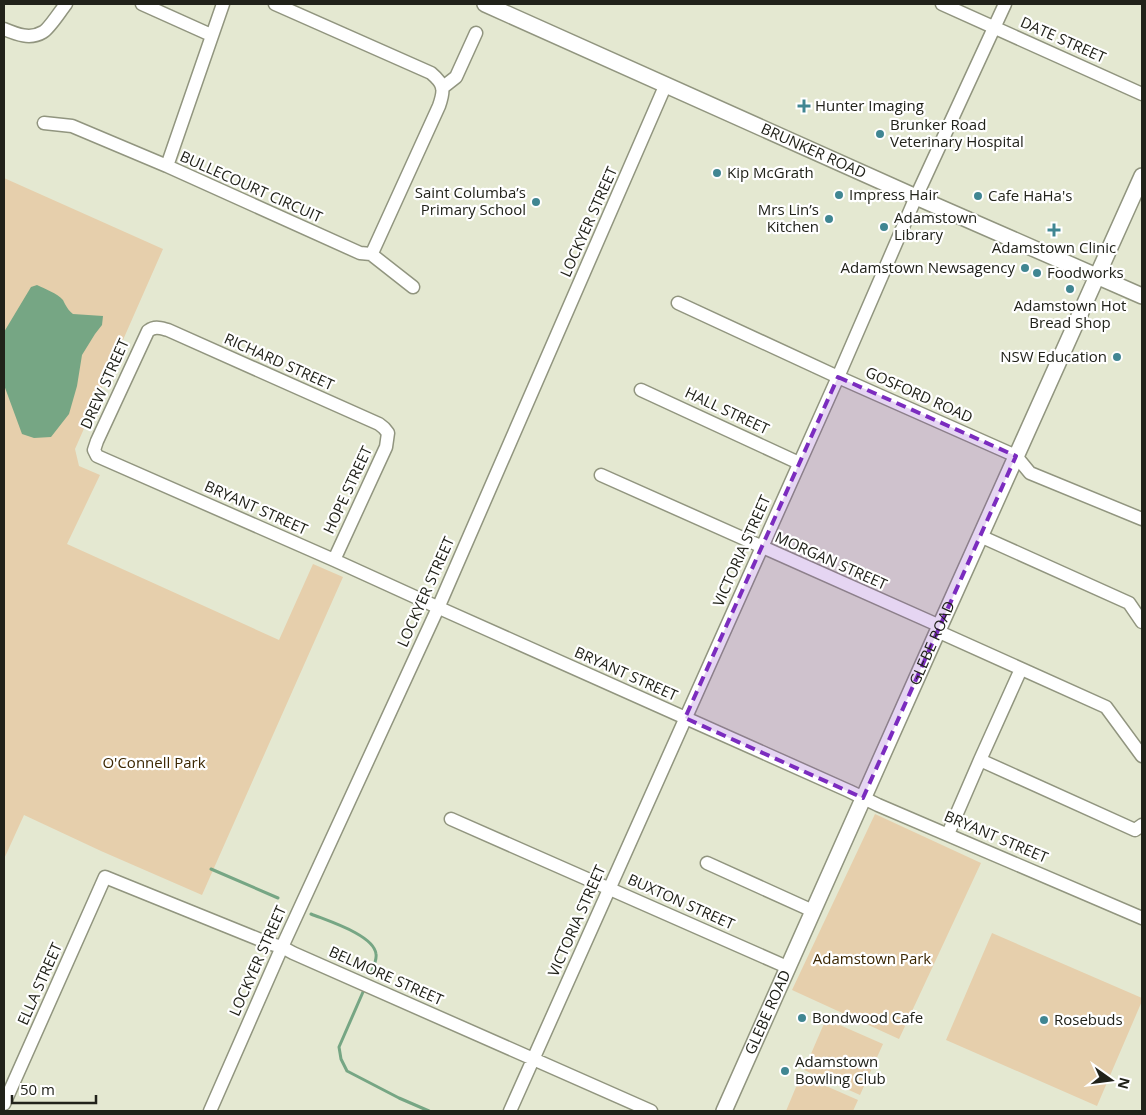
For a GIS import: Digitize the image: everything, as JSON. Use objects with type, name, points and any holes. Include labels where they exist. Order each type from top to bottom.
[{"type":"main road","name":"BRUNKER ROAD","points":[[485,4],[1142,296]]},
{"type":"main road","name":"GLEBE ROAD","points":[[724,1111],[1142,176]]},
{"type":"street","points":[[4,29],[29,37],[44,32],[66,4]]},
{"type":"street","points":[[142,4],[212,35]]},
{"type":"street","name":"BULLECOURT CIRCUIT","points":[[223,4],[167,166],[360,253],[371,254],[413,287]]},
{"type":"street","points":[[275,4],[431,73],[440,80],[442,97],[439,106],[371,254]]},
{"type":"street","name":"DATE STREET","points":[[942,4],[1142,94]]},
{"type":"street","name":"VICTORIA STREET","points":[[510,1111],[838,377],[916,197],[1005,4]]},
{"type":"street","points":[[442,88],[456,77],[476,33]]},
{"type":"street","name":"LOCKYER STREET","points":[[210,1111],[282,947],[438,608],[666,84]]},
{"type":"street","points":[[44,123],[72,126],[167,166]]},
{"type":"street","name":"GOSFORD ROAD","points":[[678,303],[1016,456],[1030,473],[1142,519]]},
{"type":"street","name":"RICHARD STREET","points":[[153,328],[168,330],[379,424],[388,433]]},
{"type":"street","name":"DREW STREET","points":[[97,456],[94,450],[97,441],[145,336],[153,328]]},
{"type":"street","name":"HALL STREET","points":[[641,390],[799,463]]},
{"type":"street","name":"HOPE STREET","points":[[334,560],[386,447],[388,433]]},
{"type":"street","name":"BRYANT STREET","points":[[97,456],[334,560],[840,786],[863,798],[1142,918]]},
{"type":"street","name":"MORGAN STREET","points":[[601,475],[1106,707],[1142,756]]},
{"type":"street","points":[[980,536],[1129,603],[1142,622]]},
{"type":"street","points":[[948,834],[1021,669]]},
{"type":"street","points":[[980,760],[1135,830],[1142,825]]},
{"type":"street","name":"BUXTON STREET","points":[[451,819],[787,967]]},
{"type":"street","points":[[708,864],[813,911]]},
{"type":"street","name":"BELMORE STREET","points":[[105,877],[282,947],[651,1111]]},
{"type":"street","name":"ELLA STREET","points":[[4,1104],[105,877]]},
{"type":"highlighted area","points":[[838,377],[1016,456],[863,798],[685,718]]},
{"type":"green space","name":"O'Connell Park","points":[[4,178],[163,249],[75,449],[79,466],[100,475],[67,544],[279,640],[313,564],[343,577],[202,895],[24,815],[4,859]]},
{"type":"green space","name":"Adamstown Park","points":[[875,814],[981,863],[899,1039],[792,990]]},
{"type":"green space","name":"Rosebuds","points":[[992,933],[1142,998],[1097,1106],[946,1040]]},
{"type":"green space","points":[[826,1019],[883,1044],[860,1095],[804,1070]]},
{"type":"green space","points":[[801,1075],[858,1100],[853,1111],[786,1111]]},
{"type":"shaded area","points":[[37,285],[54,293],[63,300],[73,314],[103,316],[102,325],[82,355],[77,386],[69,414],[51,437],[34,438],[22,434],[4,385],[4,332],[31,287]]},
{"type":"waterway","points":[[211,869],[278,898]]},
{"type":"waterway","points":[[311,914],[349,929],[367,941],[373,947],[376,954],[371,973]]},
{"type":"waterway","points":[[363,992],[339,1047],[341,1059],[347,1071],[429,1111]]},
{"type":"place","name":"Hunter Imaging","points":[[804,106]]},
{"type":"place","name":"Brunker Road Veterinary Hospital","points":[[880,134]]},
{"type":"place","name":"Kip McGrath","points":[[717,173]]},
{"type":"place","name":"Impress Hair","points":[[839,195]]},
{"type":"place","name":"Cafe HaHa's","points":[[978,196]]},
{"type":"place","name":"Saint Columba’s Primary School","points":[[536,202]]},
{"type":"place","name":"Mrs Lin’s Kitchen","points":[[829,219]]},
{"type":"place","name":"Adamstown Library","points":[[884,227]]},
{"type":"place","name":"Adamstown Clinic","points":[[1054,230]]},
{"type":"place","name":"Adamstown Newsagency","points":[[1025,268]]},
{"type":"place","name":"Foodworks","points":[[1037,273]]},
{"type":"place","name":"Adamstown Hot Bread Shop","points":[[1070,289]]},
{"type":"place","name":"NSW Education","points":[[1117,357]]},
{"type":"place","name":"Bondwood Cafe","points":[[802,1018]]},
{"type":"place","name":"Rosebuds","points":[[1044,1020]]},
{"type":"place","name":"Adamstown Bowling Club","points":[[785,1071]]}]
